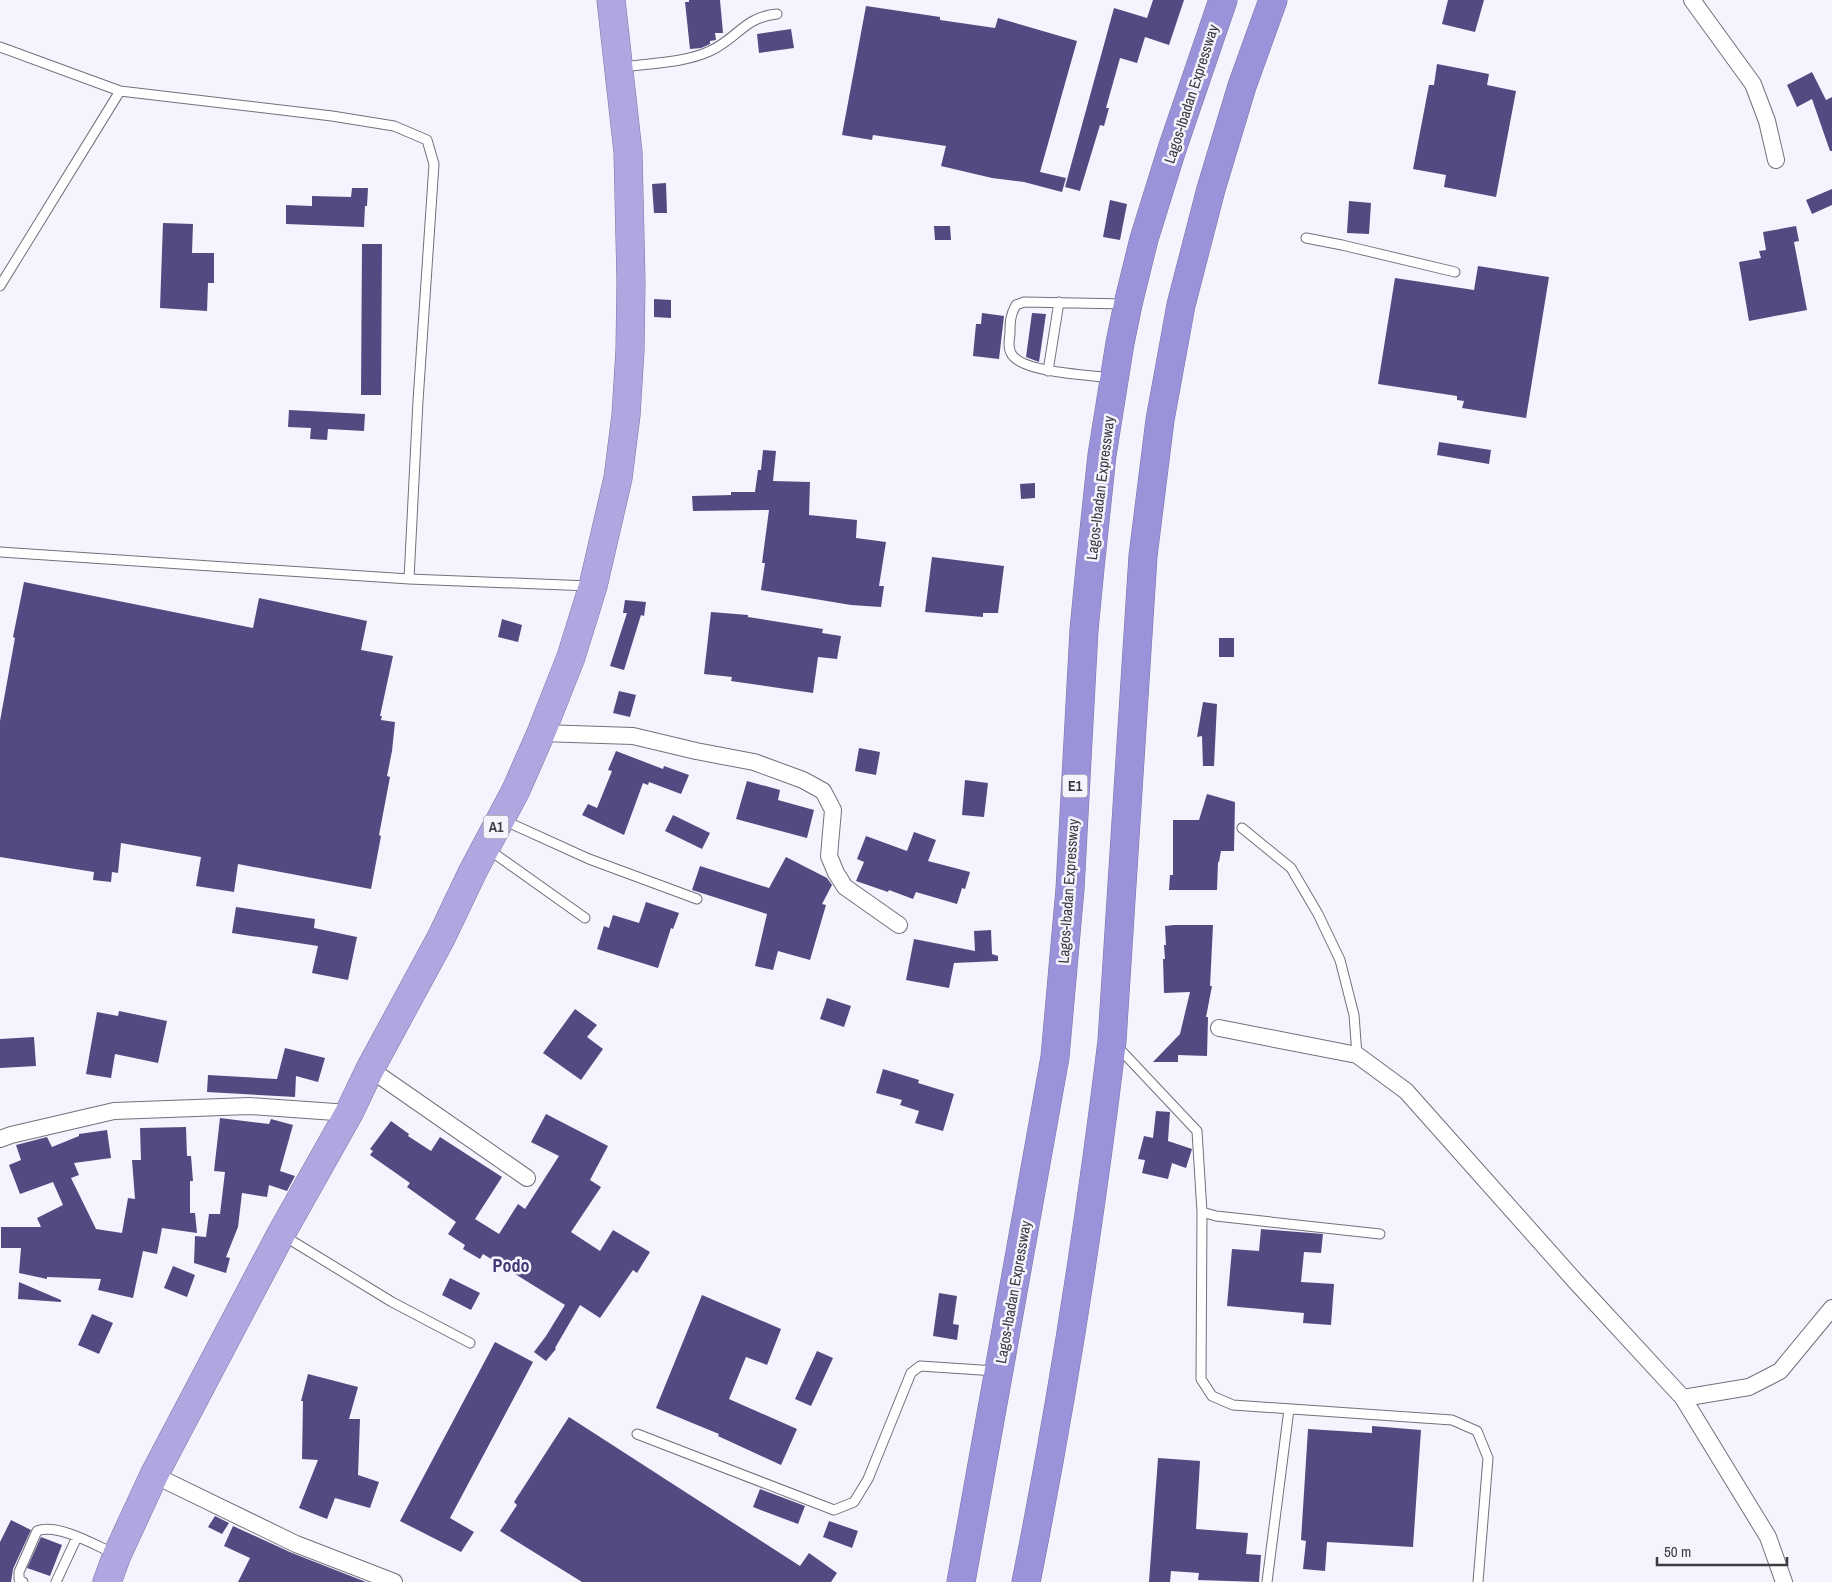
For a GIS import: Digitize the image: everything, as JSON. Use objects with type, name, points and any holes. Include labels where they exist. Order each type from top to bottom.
[{"type":"highway","name":"A1","points":[[107,1582],[117,1555],[154,1475],[281,1234],[349,1112],[370,1069],[441,938],[516,790],[542,733],[570,657],[593,586],[618,478],[626,415],[630,350],[632,281],[628,152],[611,0]]},
{"type":"highway","name":"Lagos-Ibadan Expressway","points":[[961,1582],[1055,1057],[1070,889],[1085,621],[1102,455],[1114,378],[1128,304],[1144,239],[1172,149],[1224,0]]},
{"type":"highway","points":[[1026,1582],[1050,1465],[1100,1138],[1112,1041],[1142,556],[1160,420],[1181,305],[1211,189],[1242,86],[1273,0]]},
{"type":"street","points":[[1692,0],[1753,84],[1767,121],[1776,160]]},
{"type":"street","points":[[542,733],[633,736],[696,752],[754,762],[803,780],[823,791],[833,810],[829,856],[836,873],[845,887],[899,925]]},
{"type":"street","points":[[1219,1028],[1357,1055],[1406,1091],[1683,1398],[1768,1537],[1784,1582]]},
{"type":"street","points":[[370,1069],[527,1178]]},
{"type":"street","points":[[0,1139],[114,1112],[249,1106],[349,1112]]},
{"type":"street","points":[[1683,1398],[1749,1388],[1780,1371],[1832,1308]]},
{"type":"street","points":[[154,1475],[296,1544],[394,1582]]},
{"type":"lane","points":[[619,67],[696,57],[725,43],[746,24],[756,18],[777,14]]},
{"type":"lane","points":[[0,47],[120,91],[332,116],[394,126],[427,140],[434,164],[418,401],[409,579]]},
{"type":"lane","points":[[0,286],[120,91]]},
{"type":"lane","points":[[1306,238],[1455,272]]},
{"type":"lane","points":[[1114,378],[1031,368],[1017,360],[1011,354],[1010,317],[1016,305],[1024,302],[1128,304]]},
{"type":"lane","points":[[1048,371],[1059,302]]},
{"type":"lane","points":[[0,552],[409,579],[593,586]]},
{"type":"lane","points":[[501,819],[589,859],[697,899]]},
{"type":"lane","points":[[1242,828],[1292,868],[1318,914],[1340,960],[1354,1015],[1357,1055]]},
{"type":"lane","points":[[486,847],[585,918]]},
{"type":"lane","points":[[1112,1041],[1197,1131],[1202,1212],[1201,1379],[1212,1396],[1233,1405],[1452,1420],[1477,1431],[1488,1458],[1478,1582]]},
{"type":"lane","points":[[1202,1212],[1216,1216],[1380,1234]]},
{"type":"lane","points":[[281,1234],[392,1302],[470,1343]]},
{"type":"lane","points":[[637,1434],[834,1510],[854,1502],[868,1479],[910,1373],[920,1366],[999,1372]]},
{"type":"lane","points":[[1267,1582],[1289,1409]]},
{"type":"lane","points":[[23,1582],[19,1579],[19,1572],[37,1531],[51,1528],[60,1530],[117,1555]]},
{"type":"lane","points":[[56,1582],[76,1537]]},
{"type":"building","points":[[689,0],[720,0],[723,33],[715,33],[716,40],[710,41],[710,44],[701,48],[690,49],[685,2],[689,2]]},
{"type":"building","points":[[1153,0],[1184,0],[1169,45],[1145,37],[1137,63],[1120,58],[1106,108],[1109,108],[1104,126],[1100,125],[1080,191],[1065,187],[1114,8],[1147,18]]},
{"type":"building","points":[[1448,0],[1484,0],[1475,32],[1442,24]]},
{"type":"building","points":[[866,6],[940,17],[940,20],[995,28],[998,18],[1077,41],[1040,172],[1066,178],[1062,192],[1024,182],[992,178],[941,166],[946,146],[873,135],[872,140],[842,135]]},
{"type":"building","points":[[791,29],[794,48],[759,53],[757,34]]},
{"type":"building","points":[[1437,64],[1489,74],[1487,85],[1516,91],[1496,197],[1444,187],[1446,175],[1413,169],[1429,85],[1434,85]]},
{"type":"building","points":[[1812,72],[1826,100],[1832,97],[1832,151],[1830,151],[1812,99],[1797,107],[1787,85]]},
{"type":"building","points":[[666,183],[667,213],[654,213],[652,184]]},
{"type":"building","points":[[352,188],[368,188],[364,227],[286,224],[286,205],[312,206],[312,196],[351,197]]},
{"type":"building","points":[[1832,189],[1832,205],[1812,214],[1806,200]]},
{"type":"building","points":[[1110,200],[1127,204],[1120,240],[1103,237]]},
{"type":"building","points":[[1349,201],[1371,203],[1369,234],[1347,233]]},
{"type":"building","points":[[163,223],[193,224],[192,253],[214,253],[214,283],[208,283],[207,311],[160,308]]},
{"type":"building","points":[[934,226],[950,226],[951,240],[935,240]]},
{"type":"building","points":[[1796,226],[1799,241],[1794,242],[1807,310],[1749,321],[1739,262],[1761,258],[1759,251],[1766,250],[1763,232]]},
{"type":"building","points":[[362,244],[382,244],[381,395],[361,395]]},
{"type":"building","points":[[1478,266],[1549,277],[1526,418],[1462,408],[1464,401],[1457,400],[1457,396],[1378,384],[1395,278],[1474,290]]},
{"type":"building","points":[[654,299],[671,300],[671,318],[654,317]]},
{"type":"building","points":[[982,313],[1004,316],[999,359],[973,356],[976,324],[981,324]]},
{"type":"building","points":[[1032,313],[1046,314],[1039,362],[1026,357]]},
{"type":"building","points":[[289,410],[365,414],[364,431],[328,429],[327,440],[310,439],[311,428],[288,427]]},
{"type":"building","points":[[1439,442],[1491,450],[1489,464],[1437,455]]},
{"type":"building","points":[[763,450],[776,451],[773,481],[810,482],[809,515],[857,520],[856,538],[886,542],[879,586],[884,586],[881,607],[851,605],[761,590],[765,563],[762,563],[769,510],[693,511],[692,496],[731,495],[731,492],[755,492],[758,470],[761,470]]},
{"type":"building","points":[[1035,483],[1035,498],[1021,499],[1020,484]]},
{"type":"building","points":[[932,557],[1004,566],[998,613],[983,613],[983,617],[925,612]]},
{"type":"building","points":[[24,582],[253,628],[259,598],[367,621],[361,650],[393,656],[380,716],[382,716],[381,720],[395,722],[387,776],[390,777],[371,889],[238,864],[234,892],[196,886],[201,857],[121,843],[118,873],[112,872],[111,882],[93,880],[94,872],[0,857],[0,721]]},
{"type":"building","points":[[625,600],[646,602],[644,616],[641,615],[624,670],[610,666],[627,613],[623,613]]},
{"type":"building","points":[[711,612],[748,615],[748,617],[823,629],[822,633],[841,636],[837,659],[818,657],[813,693],[731,681],[732,677],[704,674]]},
{"type":"building","points":[[502,619],[522,625],[518,642],[498,637]]},
{"type":"building","points":[[1219,638],[1234,638],[1234,657],[1219,657]]},
{"type":"building","points":[[619,691],[636,695],[630,717],[613,713]]},
{"type":"building","points":[[1203,702],[1217,704],[1214,766],[1203,766],[1202,736],[1197,737]]},
{"type":"building","points":[[859,748],[880,752],[876,775],[855,771]]},
{"type":"building","points":[[616,751],[663,769],[664,766],[689,775],[681,794],[649,782],[648,785],[643,783],[624,835],[582,815],[588,804],[597,808],[612,771],[608,770]]},
{"type":"building","points":[[965,780],[988,783],[984,817],[962,815]]},
{"type":"building","points":[[747,781],[780,790],[778,800],[814,810],[807,838],[736,819]]},
{"type":"building","points":[[1207,794],[1235,802],[1234,851],[1221,851],[1218,862],[1217,890],[1169,890],[1170,875],[1173,875],[1173,820],[1199,820]]},
{"type":"building","points":[[673,815],[710,833],[702,849],[665,831]]},
{"type":"building","points":[[914,832],[936,840],[928,861],[970,872],[965,889],[962,888],[957,904],[916,892],[913,899],[856,881],[864,862],[857,859],[866,836],[907,851]]},
{"type":"building","points":[[786,857],[827,878],[832,885],[822,904],[826,905],[810,960],[778,951],[773,970],[755,966],[767,914],[692,890],[700,866],[769,888]]},
{"type":"building","points":[[646,902],[679,913],[673,929],[671,928],[658,968],[597,949],[604,926],[609,928],[613,915],[639,923]]},
{"type":"building","points":[[236,907],[315,919],[314,928],[357,937],[348,980],[312,973],[318,946],[232,933]]},
{"type":"building","points":[[1213,925],[1210,986],[1212,986],[1206,1017],[1208,1017],[1207,1056],[1178,1055],[1178,1062],[1153,1062],[1180,1034],[1190,992],[1164,993],[1163,959],[1165,959],[1164,945],[1166,945],[1165,926]]},
{"type":"building","points":[[991,930],[992,954],[998,956],[998,961],[954,963],[949,988],[906,980],[914,939],[975,951],[974,931]]},
{"type":"building","points":[[827,998],[851,1006],[844,1027],[820,1019]]},
{"type":"building","points":[[575,1009],[597,1025],[587,1037],[603,1049],[581,1080],[543,1053]]},
{"type":"building","points":[[119,1011],[167,1021],[158,1063],[115,1054],[111,1078],[86,1074],[97,1012],[118,1016]]},
{"type":"building","points":[[34,1037],[36,1066],[0,1068],[0,1039]]},
{"type":"building","points":[[285,1048],[325,1058],[318,1082],[296,1076],[295,1097],[207,1092],[208,1075],[277,1079]]},
{"type":"building","points":[[883,1069],[919,1080],[918,1083],[954,1094],[943,1131],[915,1123],[919,1111],[900,1105],[902,1100],[876,1093]]},
{"type":"building","points":[[1156,1111],[1170,1112],[1168,1141],[1192,1149],[1186,1168],[1172,1163],[1168,1179],[1142,1173],[1145,1160],[1138,1159],[1144,1136],[1153,1138]]},
{"type":"building","points":[[546,1114],[608,1146],[590,1180],[601,1187],[571,1232],[600,1251],[613,1230],[650,1252],[637,1273],[633,1270],[600,1318],[580,1305],[556,1349],[546,1361],[534,1352],[565,1305],[483,1254],[480,1259],[463,1249],[465,1245],[448,1234],[456,1222],[407,1187],[410,1183],[370,1155],[373,1151],[370,1149],[391,1121],[409,1134],[408,1136],[431,1151],[440,1137],[502,1177],[475,1219],[499,1234],[518,1204],[525,1209],[559,1156],[531,1142]]},
{"type":"building","points":[[220,1118],[269,1124],[271,1119],[293,1125],[280,1171],[295,1176],[287,1191],[269,1185],[267,1197],[242,1193],[238,1227],[226,1257],[230,1258],[226,1273],[194,1263],[195,1236],[206,1237],[209,1214],[220,1214],[225,1172],[214,1171]]},
{"type":"building","points":[[186,1127],[187,1156],[191,1156],[193,1181],[190,1181],[190,1213],[195,1213],[197,1233],[162,1228],[157,1254],[143,1251],[133,1298],[98,1290],[101,1279],[47,1277],[47,1279],[19,1273],[21,1248],[1,1248],[1,1227],[41,1227],[37,1218],[63,1205],[53,1182],[20,1194],[9,1165],[21,1160],[16,1145],[47,1137],[52,1147],[79,1136],[79,1134],[107,1130],[111,1158],[74,1163],[79,1175],[71,1178],[96,1229],[122,1233],[128,1198],[135,1199],[132,1160],[141,1160],[140,1128]]},
{"type":"building","points":[[1261,1229],[1323,1234],[1321,1253],[1304,1252],[1301,1282],[1334,1284],[1331,1325],[1303,1323],[1304,1313],[1227,1306],[1232,1249],[1259,1251]]},
{"type":"building","points":[[173,1266],[195,1275],[187,1297],[164,1288]]},
{"type":"building","points":[[450,1278],[480,1293],[471,1310],[442,1295]]},
{"type":"building","points":[[19,1282],[61,1300],[61,1302],[18,1299]]},
{"type":"building","points":[[939,1293],[957,1296],[953,1324],[959,1325],[957,1340],[933,1336]]},
{"type":"building","points":[[702,1295],[781,1329],[767,1365],[746,1357],[729,1399],[797,1429],[781,1465],[718,1436],[719,1434],[656,1408]]},
{"type":"building","points":[[92,1314],[113,1323],[99,1354],[78,1345]]},
{"type":"building","points":[[495,1342],[533,1362],[450,1518],[474,1532],[461,1552],[400,1521]]},
{"type":"building","points":[[817,1351],[833,1358],[811,1406],[795,1399]]},
{"type":"building","points":[[308,1374],[358,1387],[349,1419],[360,1419],[358,1475],[379,1482],[370,1508],[335,1498],[327,1519],[299,1508],[318,1460],[302,1459],[303,1401],[301,1401]]},
{"type":"building","points":[[569,1417],[800,1566],[809,1553],[837,1573],[831,1582],[582,1582],[500,1531],[517,1505],[514,1502]]},
{"type":"building","points":[[1372,1426],[1421,1430],[1413,1547],[1327,1542],[1325,1571],[1303,1569],[1306,1541],[1301,1540],[1308,1429],[1372,1433]]},
{"type":"building","points":[[1158,1458],[1200,1461],[1196,1529],[1248,1533],[1246,1554],[1261,1555],[1259,1582],[1198,1580],[1199,1573],[1171,1571],[1170,1582],[1149,1582]]},
{"type":"building","points":[[760,1489],[805,1506],[798,1524],[753,1507]]},
{"type":"building","points":[[215,1516],[229,1523],[222,1534],[208,1527]]},
{"type":"building","points":[[11,1520],[31,1530],[13,1569],[11,1582],[0,1582],[0,1542]]},
{"type":"building","points":[[829,1521],[858,1531],[852,1548],[823,1537]]},
{"type":"building","points":[[233,1526],[292,1553],[366,1582],[238,1582],[250,1558],[224,1546]]},
{"type":"building","points":[[41,1537],[62,1545],[50,1576],[27,1568]]},
{"type":"district","name":"Podo","points":[[511,1265]]}]
